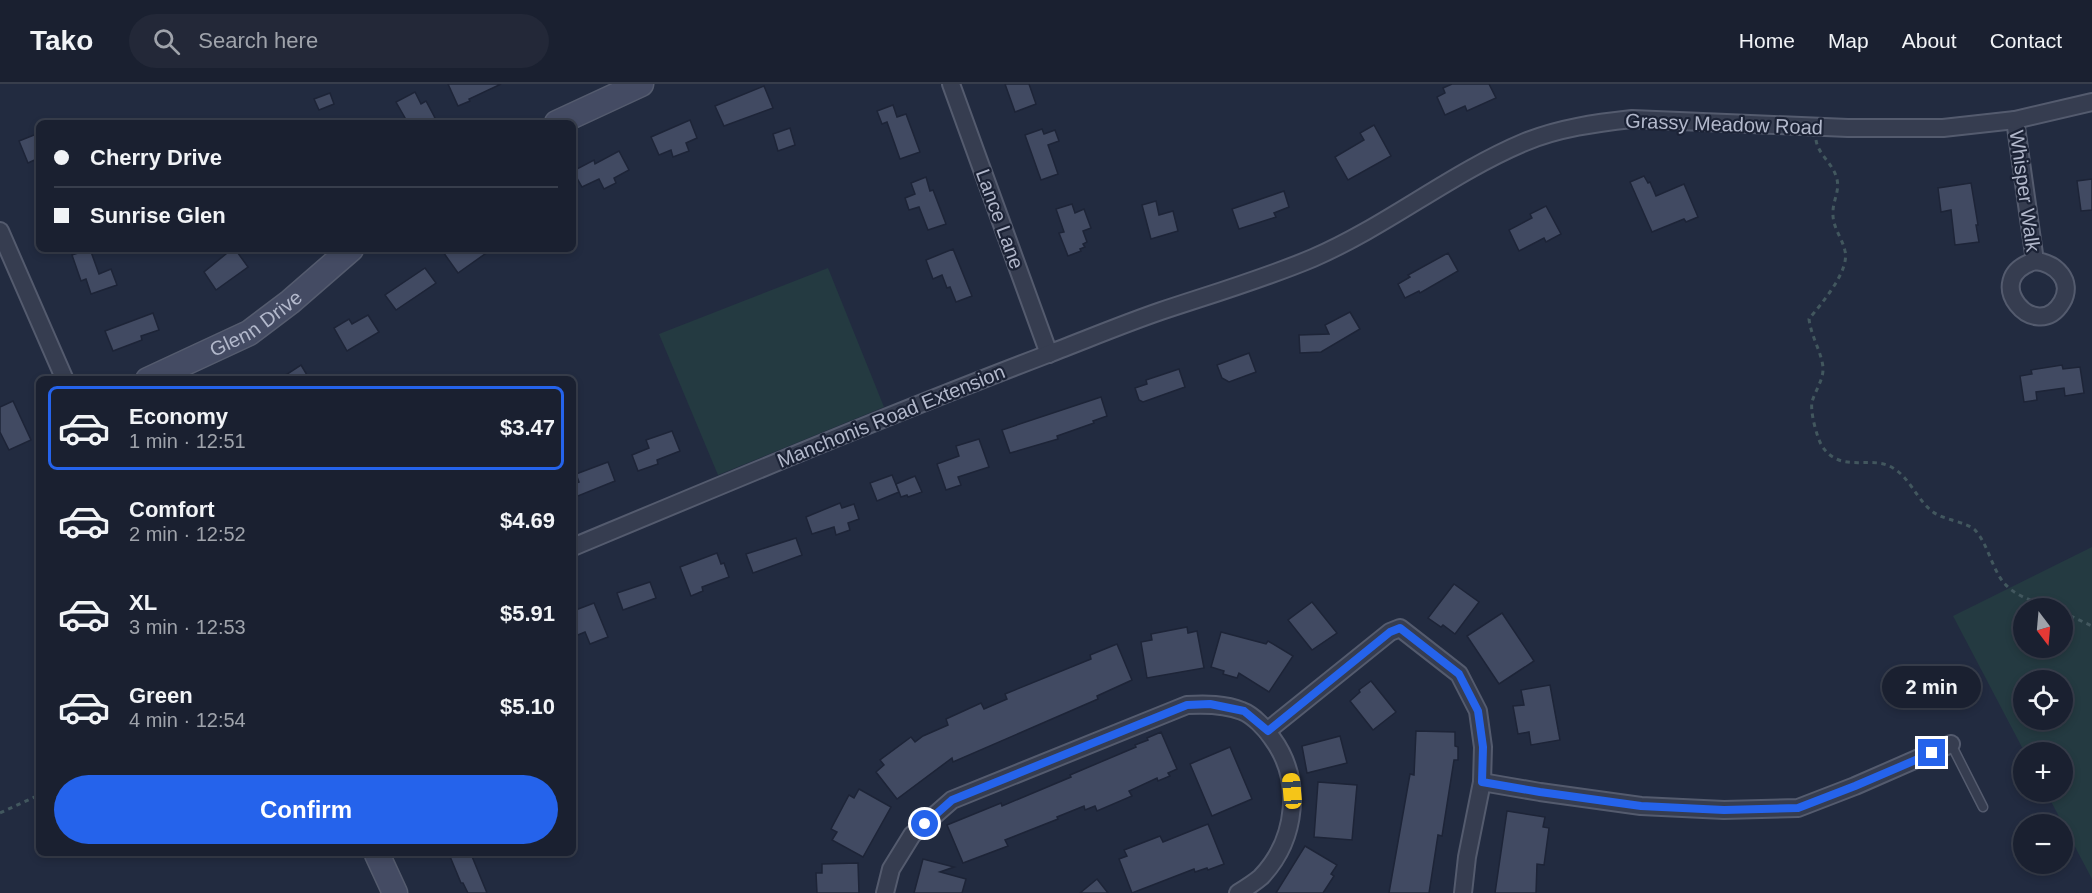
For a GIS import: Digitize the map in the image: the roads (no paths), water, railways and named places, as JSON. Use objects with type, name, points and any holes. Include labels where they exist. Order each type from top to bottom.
[{"type":"street","points":[[563,120],[641,84]]},
{"type":"street","name":"Lance Lane","points":[[951,84],[1049,354]]},
{"type":"street","name":"Grassy Meadow Road","points":[[1212,296],[1352,240],[1481,164],[1524,142],[1555,132],[1632,119],[1813,127],[1943,128],[2015,120],[2092,102]]},
{"type":"street","name":"Whisper Walk","points":[[2015,120],[2035,261]]},
{"type":"street","points":[[0,231],[63,376]]},
{"type":"street","name":"Glenn Drive","points":[[157,376],[249,333],[290,302],[348,252]]},
{"type":"street","name":"Manchonis Road Extension","points":[[576,546],[829,439],[1162,311],[1212,296]]},
{"type":"street","points":[[1268,731],[1390,632],[1400,628],[1459,674],[1478,711],[1483,747],[1482,782],[1467,857],[1463,893]]},
{"type":"street","points":[[885,893],[891,869],[912,835],[952,800],[1187,705],[1210,704],[1244,711],[1268,731],[1281,749],[1291,777],[1294,805],[1284,840],[1272,863],[1259,878],[1238,893]]},
{"type":"street","points":[[1482,782],[1641,806],[1724,810],[1798,808],[1951,744]]},
{"type":"street","points":[[379,856],[395,893]]},
{"type":"lane","points":[[1951,744],[1983,807]]}]
